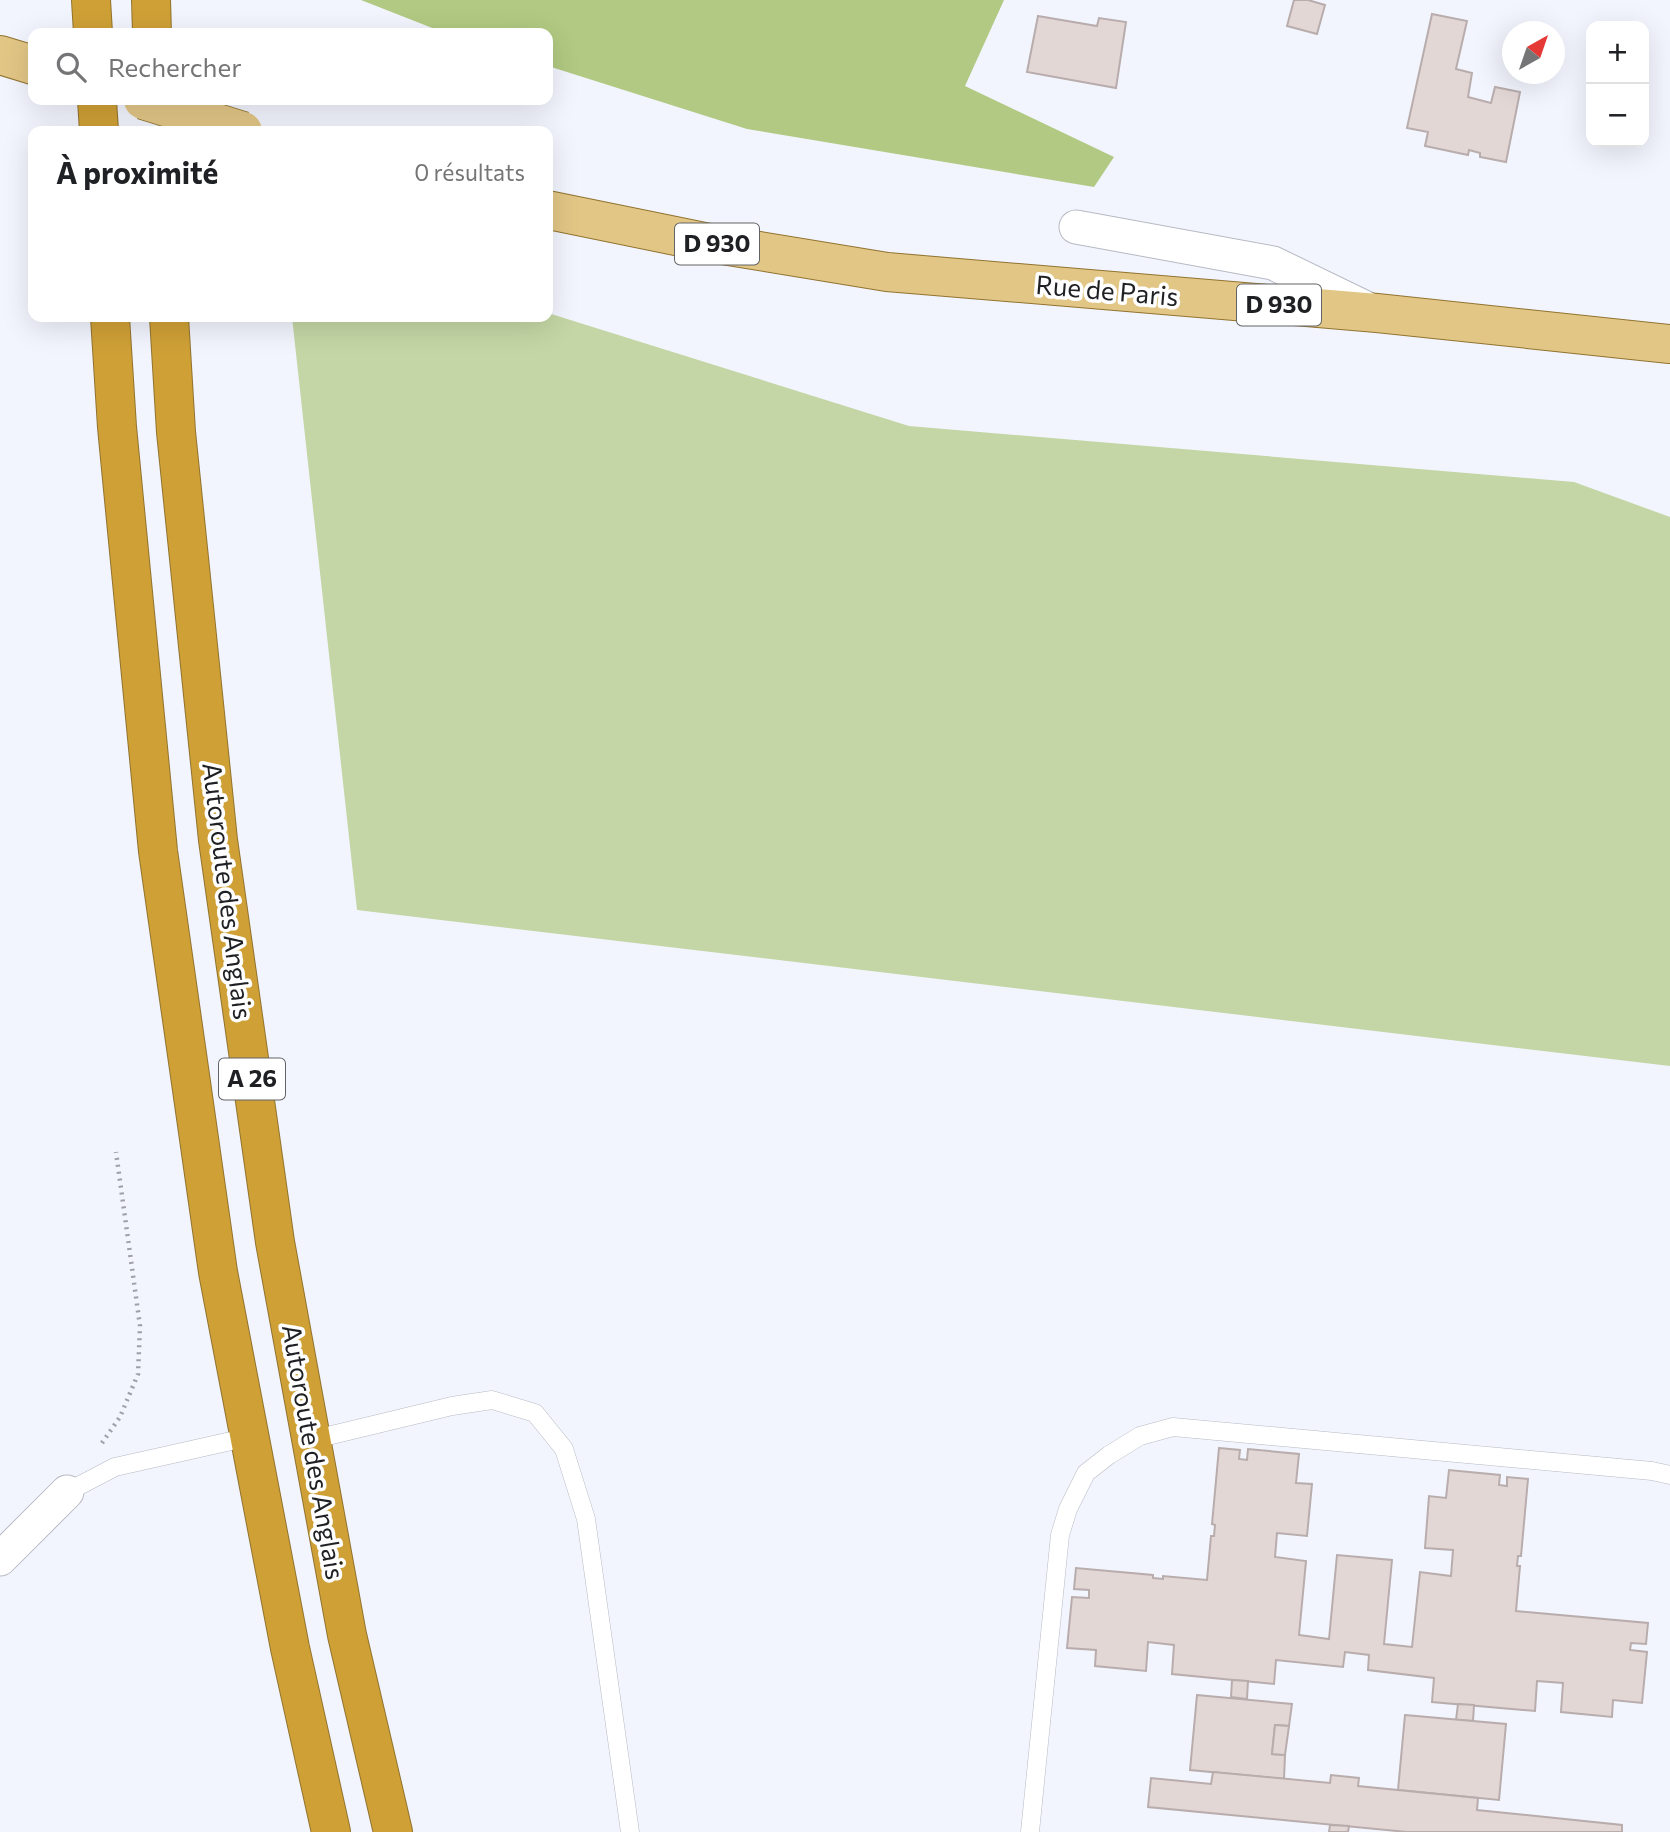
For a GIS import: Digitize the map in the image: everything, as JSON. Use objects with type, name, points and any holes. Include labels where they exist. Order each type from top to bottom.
[{"type":"highway","points":[[91,0],[93,28]]},
{"type":"highway","points":[[151,0],[152,28]]},
{"type":"highway","points":[[97,105],[99,126]]},
{"type":"highway","points":[[156,105],[158,126]]},
{"type":"highway","name":"A 26","points":[[110,322],[118,440],[158,851],[218,1272],[290,1648],[331,1832]]},
{"type":"highway","name":"Autoroute des Anglais","points":[[169,322],[176,432],[218,840],[275,1242],[347,1635],[393,1832]]},
{"type":"main road","points":[[0,55],[28,63]]},
{"type":"main road","points":[[159,105],[227,126]]},
{"type":"main road","name":"Rue de Paris","points":[[553,211],[710,243],[887,272],[1377,313],[1670,344]]},
{"type":"street","points":[[1076,228],[1273,263],[1377,313]]},
{"type":"street","points":[[0,1559],[68,1492]]},
{"type":"lane","points":[[312,1440],[452,1406],[492,1400],[535,1413],[564,1448],[586,1519],[630,1832]]},
{"type":"lane","points":[[1030,1832],[1060,1535],[1068,1509],[1086,1473],[1139,1436],[1173,1427],[1652,1471],[1670,1475]]},
{"type":"lane","points":[[68,1492],[115,1467],[249,1437]]},
{"type":"path","points":[[68,1492],[120,1417],[138,1374],[140,1325],[116,1152]]},
{"type":"green space","points":[[361,0],[1004,0],[965,86],[1114,157],[1094,187],[747,129],[553,68],[553,28],[432,28]]},
{"type":"green space","points":[[553,315],[909,426],[1574,482],[1670,517],[1670,1066],[357,910],[293,322],[553,322]]},
{"type":"building","points":[[1294,0],[1308,0],[1325,5],[1317,34],[1287,26]]},
{"type":"building","points":[[1432,14],[1467,21],[1456,69],[1472,73],[1468,97],[1491,103],[1495,87],[1520,92],[1506,162],[1480,157],[1480,153],[1469,150],[1468,155],[1425,146],[1428,132],[1407,128]]},
{"type":"building","points":[[1038,16],[1097,26],[1099,18],[1126,22],[1116,88],[1027,72]]},
{"type":"building","points":[[1219,1448],[1240,1450],[1239,1459],[1247,1460],[1248,1449],[1299,1454],[1296,1483],[1312,1484],[1307,1536],[1277,1533],[1275,1557],[1306,1561],[1299,1635],[1329,1639],[1337,1555],[1392,1560],[1384,1644],[1412,1647],[1420,1572],[1451,1576],[1453,1550],[1425,1548],[1429,1496],[1446,1498],[1449,1470],[1500,1475],[1499,1485],[1507,1486],[1507,1477],[1528,1479],[1521,1556],[1518,1556],[1517,1566],[1520,1566],[1516,1611],[1648,1623],[1646,1644],[1631,1643],[1630,1650],[1647,1652],[1642,1703],[1613,1700],[1612,1717],[1561,1712],[1563,1683],[1537,1681],[1535,1711],[1432,1702],[1434,1678],[1368,1670],[1369,1655],[1345,1652],[1343,1667],[1276,1660],[1274,1684],[1172,1674],[1174,1645],[1148,1642],[1146,1671],[1095,1666],[1096,1650],[1067,1648],[1072,1597],[1089,1598],[1089,1590],[1074,1589],[1076,1568],[1153,1575],[1153,1578],[1163,1579],[1163,1576],[1207,1580],[1211,1536],[1214,1536],[1215,1525],[1212,1524]]},
{"type":"building","points":[[1232,1680],[1248,1681],[1247,1699],[1231,1697]]},
{"type":"building","points":[[1197,1695],[1292,1704],[1289,1726],[1275,1725],[1272,1754],[1285,1755],[1284,1779],[1190,1770]]},
{"type":"building","points":[[1458,1704],[1474,1705],[1473,1721],[1456,1720]]},
{"type":"building","points":[[1405,1715],[1506,1724],[1499,1800],[1398,1790]]},
{"type":"building","points":[[1275,1725],[1289,1726],[1285,1755],[1272,1754]]},
{"type":"building","points":[[1213,1772],[1330,1783],[1331,1775],[1359,1778],[1358,1786],[1478,1798],[1477,1810],[1622,1825],[1622,1832],[1407,1832],[1148,1807],[1151,1778],[1211,1784]]},
{"type":"building","points":[[1330,1825],[1349,1826],[1348,1832],[1329,1832]]}]
